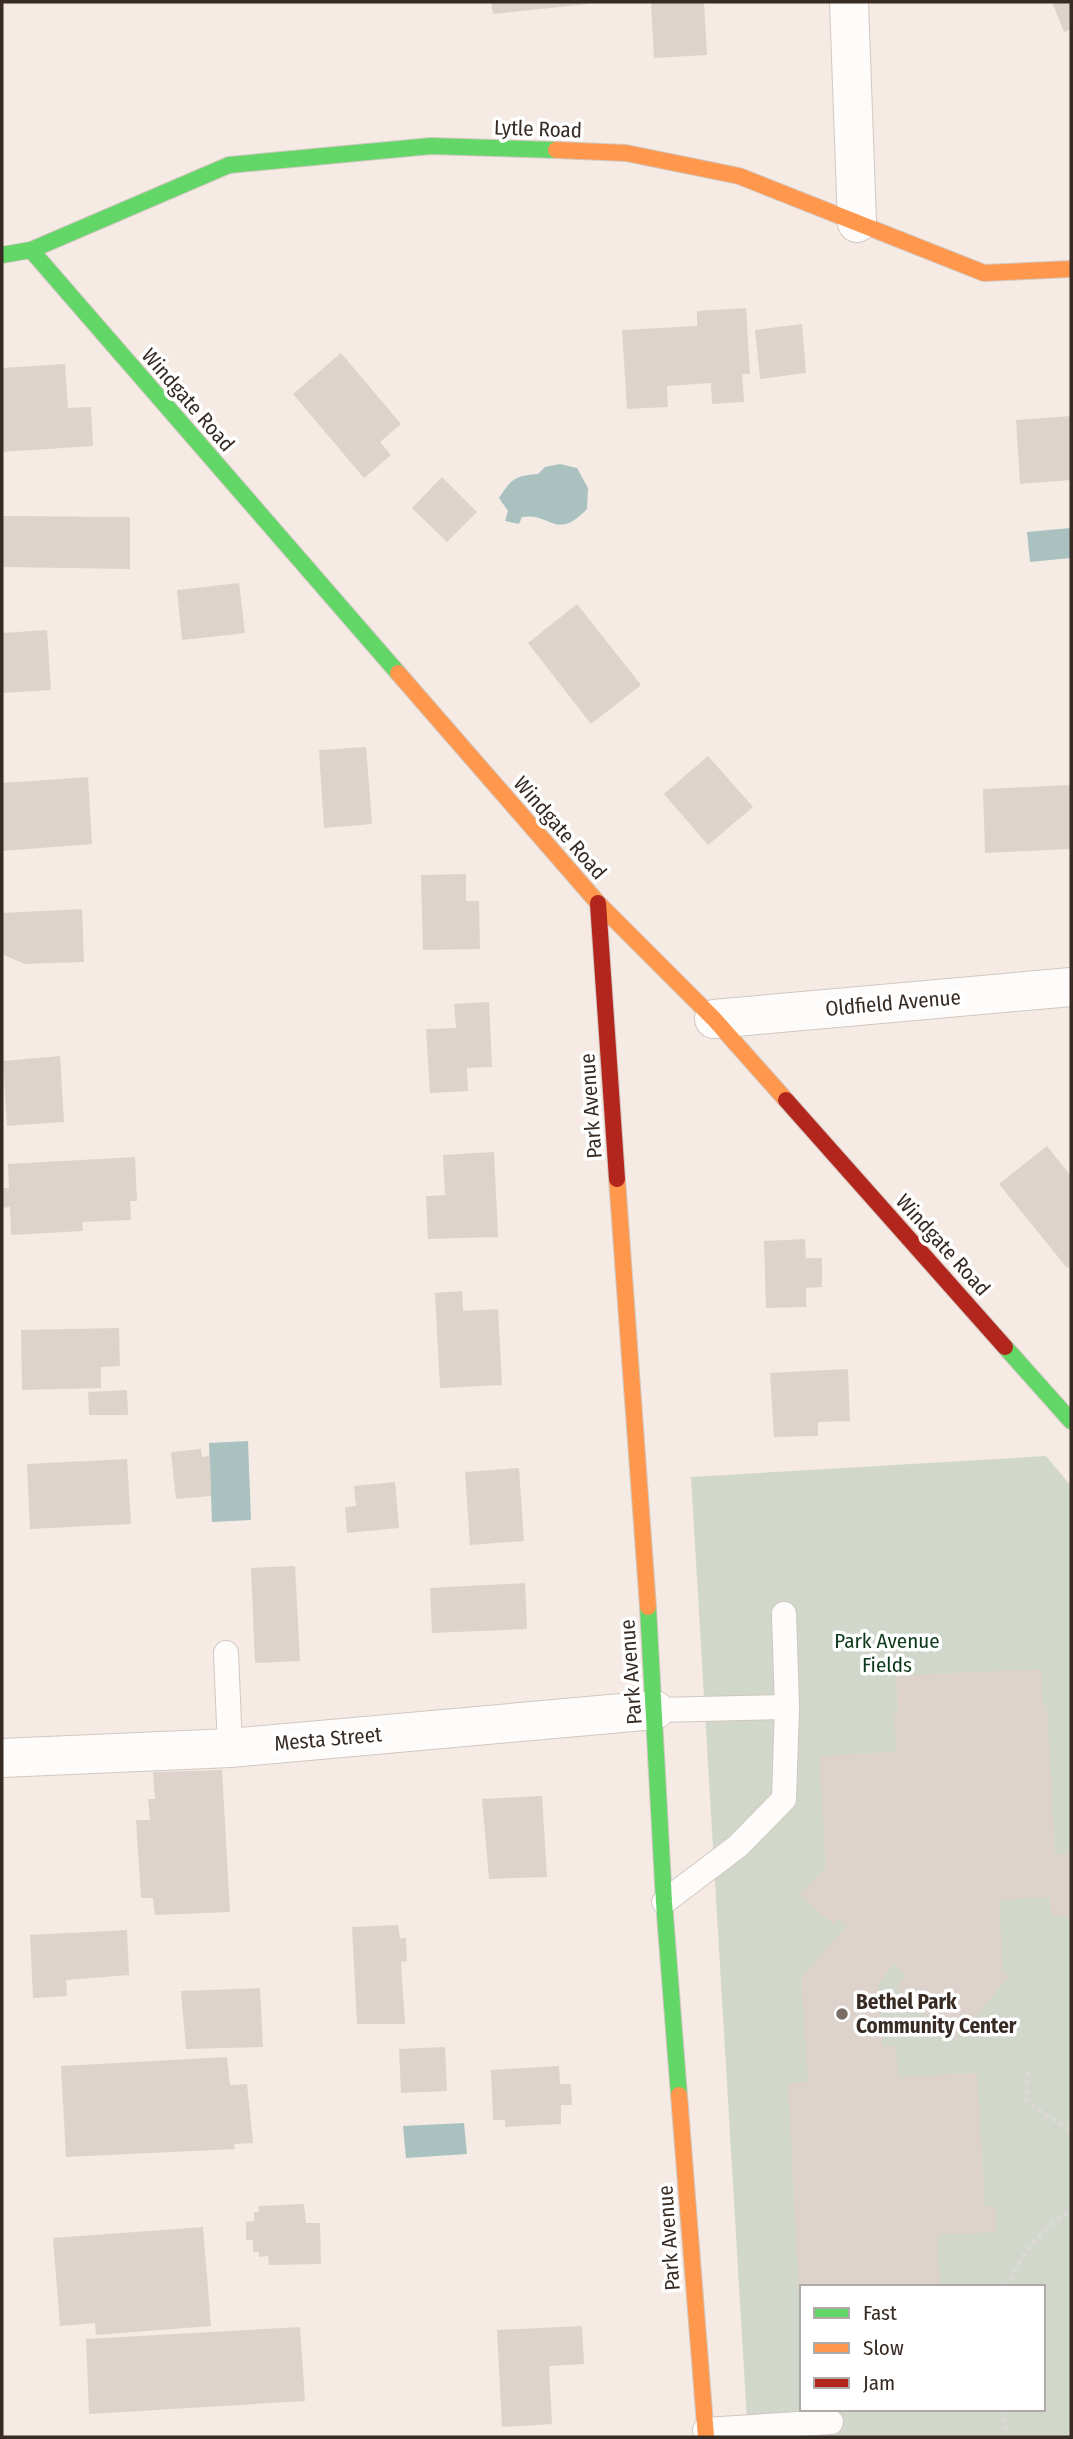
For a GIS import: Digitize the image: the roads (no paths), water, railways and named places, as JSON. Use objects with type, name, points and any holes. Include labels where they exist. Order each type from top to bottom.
[{"type":"street","points":[[849,2],[857,223]]},
{"type":"street","name":"Lytle Road","points":[[2,255],[31,250],[229,164],[431,146],[625,153],[739,176],[984,273],[1071,268]]},
{"type":"street","name":"Windgate Road","points":[[31,250],[598,903],[714,1019],[1071,1422]]},
{"type":"street","name":"Park Avenue","points":[[598,903],[654,1710],[664,1902],[706,2434]]},
{"type":"street","name":"Oldfield Avenue","points":[[714,1019],[1071,987]]},
{"type":"street","name":"Mesta Street","points":[[2,1758],[230,1748],[654,1710]]},
{"type":"lane","points":[[664,1902],[738,1846],[784,1799],[787,1707],[784,1615]]},
{"type":"lane","points":[[226,1653],[230,1748]]},
{"type":"lane","points":[[654,1710],[787,1707]]},
{"type":"lane","points":[[706,2434],[831,2422]]},
{"type":"water","points":[[560,464],[577,468],[588,488],[587,509],[576,519],[560,525],[532,517],[522,517],[519,524],[505,521],[508,511],[499,498],[507,486],[519,477],[538,474],[545,467]]},
{"type":"water","points":[[1071,528],[1071,558],[1030,562],[1027,532]]},
{"type":"water","points":[[248,1441],[251,1520],[212,1522],[209,1443]]},
{"type":"water","points":[[464,2123],[467,2154],[406,2158],[403,2126]]},
{"type":"place","name":"Bethel Park Community Center","points":[[842,2014]]},
{"type":"park label","name":"Park Avenue Fields","points":[[887,1653]]}]
